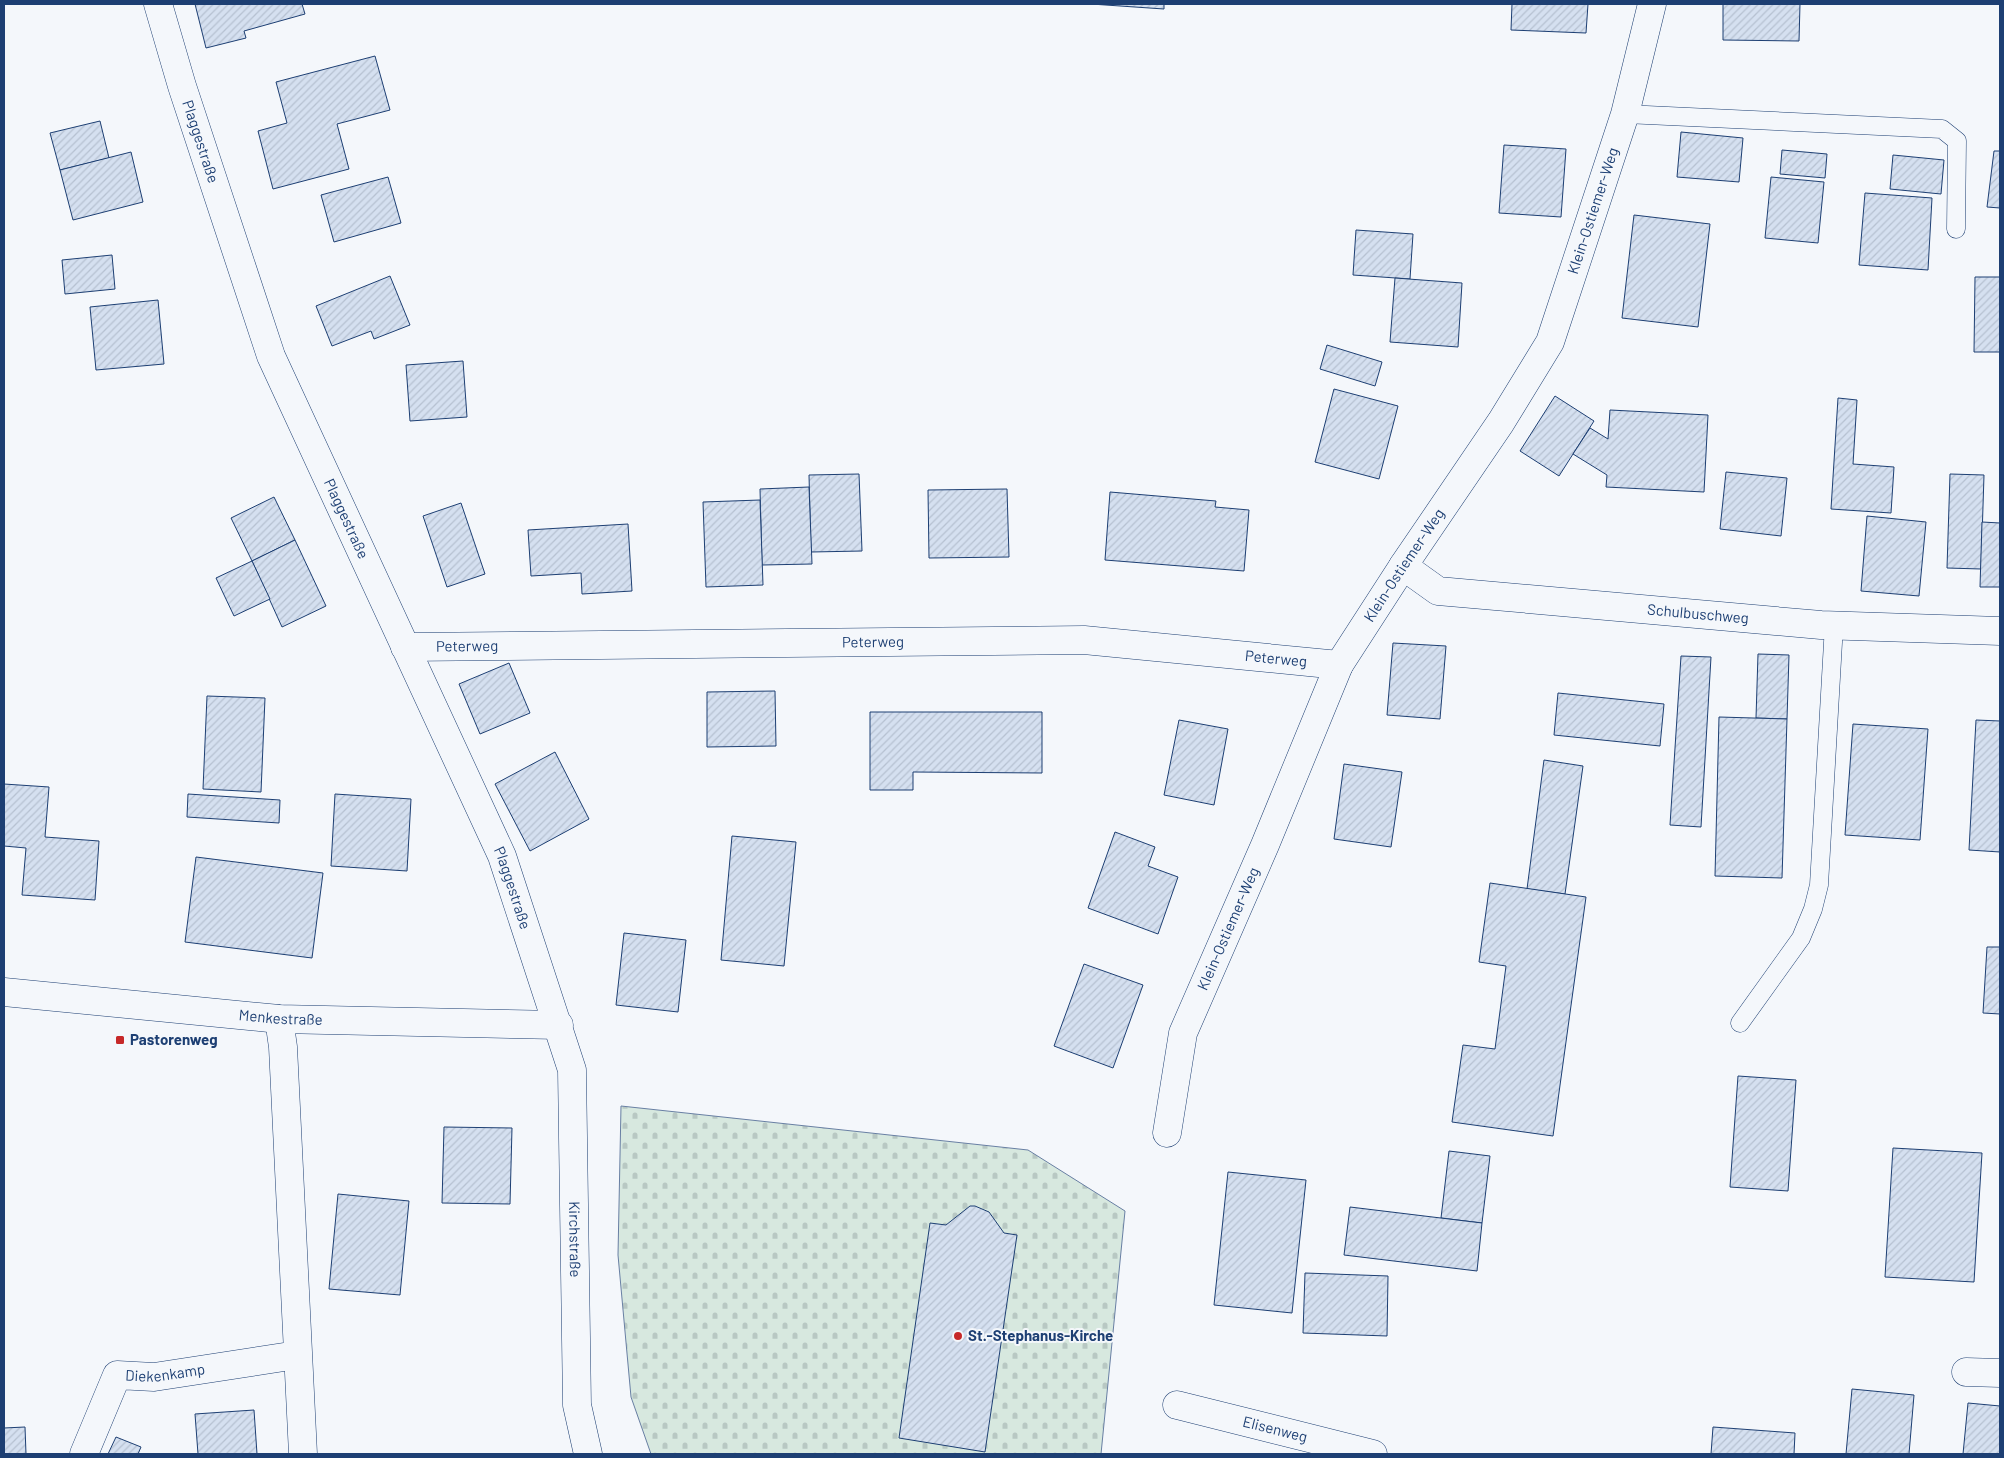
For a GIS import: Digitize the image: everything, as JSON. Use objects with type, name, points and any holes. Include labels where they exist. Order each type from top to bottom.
[{"type":"street","name":"Plaggestraße","points":[[158,4],[182,86],[271,356],[502,856],[559,1025]]},
{"type":"street","name":"Klein-Ostiemer-Weg","points":[[1167,1133],[1183,1033],[1265,845],[1339,665],[1403,566],[1501,422],[1550,342],[1625,114],[1652,4]]},
{"type":"street","name":"Schulbuschweg","points":[[1403,566],[1438,591],[1834,625],[2000,631]]},
{"type":"street","name":"Peterweg","points":[[405,647],[1084,640],[1339,665]]},
{"type":"street","name":"Menkestraße","points":[[4,992],[279,1019],[559,1025]]},
{"type":"street","points":[[279,1019],[283,1047],[303,1454]]},
{"type":"street","name":"Kirchstraße","points":[[559,1025],[572,1070],[577,1405],[588,1454]]},
{"type":"street","name":"Diekenkamp","points":[[84,1454],[117,1375],[154,1377],[297,1355]]},
{"type":"street","points":[[1966,1372],[2000,1373]]},
{"type":"street","name":"Elisenweg","points":[[1178,1405],[1373,1454]]},
{"type":"lane","points":[[1625,114],[1942,129],[1958,140],[1956,229]]},
{"type":"lane","points":[[1740,1023],[1801,938],[1813,909],[1819,885],[1834,625]]},
{"type":"green space","points":[[621,1106],[1028,1150],[1125,1211],[1101,1454],[651,1454],[631,1397],[618,1255]]},
{"type":"building","points":[[195,4],[302,4],[305,14],[244,31],[246,38],[206,48]]},
{"type":"building","points":[[1091,4],[1164,4],[1164,9]]},
{"type":"building","points":[[1512,4],[1588,4],[1586,33],[1511,30]]},
{"type":"building","points":[[1723,4],[1800,4],[1799,41],[1723,40]]},
{"type":"building","points":[[375,56],[390,110],[337,124],[349,169],[273,189],[258,131],[287,123],[276,82]]},
{"type":"building","points":[[100,121],[109,158],[60,170],[50,133]]},
{"type":"building","points":[[1681,132],[1743,138],[1739,182],[1677,177]]},
{"type":"building","points":[[1504,145],[1566,149],[1561,217],[1499,213]]},
{"type":"building","points":[[1782,150],[1827,154],[1825,178],[1780,174]]},
{"type":"building","points":[[1994,151],[2000,151],[2000,208],[1987,207]]},
{"type":"building","points":[[131,152],[143,202],[73,220],[60,170]]},
{"type":"building","points":[[1893,155],[1944,160],[1941,194],[1890,189]]},
{"type":"building","points":[[388,177],[401,223],[334,242],[321,195]]},
{"type":"building","points":[[1771,177],[1824,182],[1818,243],[1765,238]]},
{"type":"building","points":[[1865,193],[1932,198],[1928,270],[1859,265]]},
{"type":"building","points":[[1634,215],[1710,224],[1698,327],[1622,318]]},
{"type":"building","points":[[1356,230],[1413,234],[1410,279],[1353,275]]},
{"type":"building","points":[[112,255],[115,289],[65,294],[62,260]]},
{"type":"building","points":[[390,276],[410,325],[374,339],[371,331],[332,346],[316,306]]},
{"type":"building","points":[[1975,277],[2000,277],[2000,352],[1974,352]]},
{"type":"building","points":[[1395,278],[1462,283],[1458,347],[1390,342]]},
{"type":"building","points":[[158,300],[164,364],[96,370],[90,307]]},
{"type":"building","points":[[1327,345],[1382,362],[1375,386],[1320,369]]},
{"type":"building","points":[[463,361],[467,417],[410,421],[406,365]]},
{"type":"building","points":[[1334,389],[1398,406],[1379,479],[1315,462]]},
{"type":"building","points":[[1555,396],[1594,421],[1559,476],[1520,451]]},
{"type":"building","points":[[1838,398],[1857,400],[1853,464],[1894,467],[1891,513],[1831,509]]},
{"type":"building","points":[[1610,410],[1708,415],[1704,492],[1606,487],[1607,475],[1573,454],[1590,428],[1608,439]]},
{"type":"building","points":[[1726,472],[1787,478],[1781,536],[1720,529]]},
{"type":"building","points":[[859,474],[862,551],[811,552],[809,475]]},
{"type":"building","points":[[1950,474],[1984,475],[1981,569],[1947,568]]},
{"type":"building","points":[[809,487],[812,564],[762,565],[760,489]]},
{"type":"building","points":[[1007,489],[1009,557],[929,558],[928,490]]},
{"type":"building","points":[[1110,492],[1216,501],[1215,507],[1249,510],[1244,571],[1105,560]]},
{"type":"building","points":[[274,497],[295,540],[252,561],[231,518]]},
{"type":"building","points":[[760,500],[763,585],[706,587],[703,502]]},
{"type":"building","points":[[461,503],[485,574],[447,587],[423,516]]},
{"type":"building","points":[[1867,516],[1926,522],[1919,596],[1861,591]]},
{"type":"building","points":[[1982,522],[2000,523],[2000,587],[1980,587]]},
{"type":"building","points":[[628,524],[632,591],[582,594],[581,573],[531,576],[528,530]]},
{"type":"building","points":[[295,540],[326,606],[282,627],[252,561]]},
{"type":"building","points":[[252,561],[270,599],[234,616],[216,578]]},
{"type":"building","points":[[1393,643],[1446,646],[1440,719],[1387,715]]},
{"type":"building","points":[[1758,654],[1789,655],[1787,719],[1756,718]]},
{"type":"building","points":[[1681,656],[1711,657],[1701,827],[1670,825]]},
{"type":"building","points":[[509,663],[530,713],[480,734],[459,684]]},
{"type":"building","points":[[775,691],[776,746],[707,747],[707,692]]},
{"type":"building","points":[[1558,693],[1664,704],[1660,746],[1554,735]]},
{"type":"building","points":[[207,696],[265,698],[261,792],[203,789]]},
{"type":"building","points":[[870,712],[1042,712],[1042,773],[913,772],[913,790],[870,790]]},
{"type":"building","points":[[1719,717],[1787,719],[1782,878],[1715,876]]},
{"type":"building","points":[[1179,720],[1228,729],[1214,805],[1164,795]]},
{"type":"building","points":[[1976,720],[2000,721],[2000,852],[1969,850]]},
{"type":"building","points":[[1853,724],[1928,729],[1920,840],[1845,835]]},
{"type":"building","points":[[555,752],[589,819],[530,851],[495,784]]},
{"type":"building","points":[[1544,760],[1583,766],[1565,894],[1527,889]]},
{"type":"building","points":[[1344,764],[1402,772],[1391,847],[1334,839]]},
{"type":"building","points":[[4,784],[49,787],[45,837],[99,841],[95,900],[22,895],[26,848],[4,846]]},
{"type":"building","points":[[188,794],[280,800],[279,823],[187,817]]},
{"type":"building","points":[[335,794],[411,799],[407,871],[331,866]]},
{"type":"building","points":[[1115,832],[1155,847],[1148,866],[1178,877],[1158,934],[1088,908]]},
{"type":"building","points":[[732,836],[796,842],[784,966],[721,960]]},
{"type":"building","points":[[196,857],[323,873],[312,958],[185,942]]},
{"type":"building","points":[[1490,883],[1586,897],[1553,1136],[1452,1122],[1463,1045],[1495,1049],[1506,966],[1479,962]]},
{"type":"building","points":[[624,933],[686,940],[678,1012],[616,1005]]},
{"type":"building","points":[[1987,947],[2000,947],[2000,1014],[1983,1013]]},
{"type":"building","points":[[1084,964],[1143,985],[1113,1068],[1054,1046]]},
{"type":"building","points":[[1738,1076],[1796,1080],[1788,1191],[1730,1187]]},
{"type":"building","points":[[444,1127],[512,1128],[510,1204],[442,1203]]},
{"type":"building","points":[[1893,1148],[1982,1153],[1974,1282],[1885,1277]]},
{"type":"building","points":[[1449,1151],[1490,1156],[1482,1223],[1441,1218]]},
{"type":"building","points":[[1228,1172],[1306,1180],[1292,1313],[1214,1305]]},
{"type":"building","points":[[338,1194],[409,1201],[400,1295],[329,1289]]},
{"type":"building","name":"St.-Stephanus-Kirche","points":[[970,1206],[975,1206],[989,1212],[1004,1233],[1017,1235],[985,1452],[899,1438],[930,1223],[946,1225]]},
{"type":"building","points":[[1350,1207],[1482,1223],[1477,1271],[1344,1255]]},
{"type":"building","points":[[1305,1273],[1388,1276],[1387,1336],[1303,1333]]},
{"type":"building","points":[[1852,1389],[1914,1395],[1909,1454],[1846,1454]]},
{"type":"building","points":[[1968,1403],[2000,1406],[2000,1454],[1963,1454]]},
{"type":"building","points":[[254,1410],[257,1454],[198,1454],[195,1414]]},
{"type":"building","points":[[25,1427],[26,1454],[4,1454],[4,1428]]},
{"type":"building","points":[[1713,1427],[1795,1433],[1794,1454],[1711,1454]]},
{"type":"building","points":[[116,1437],[141,1447],[138,1454],[108,1454]]},
{"type":"place","name":"Pastorenweg","points":[[120,1040]]},
{"type":"place","name":"St.-Stephanus-Kirche","points":[[958,1336]]}]
